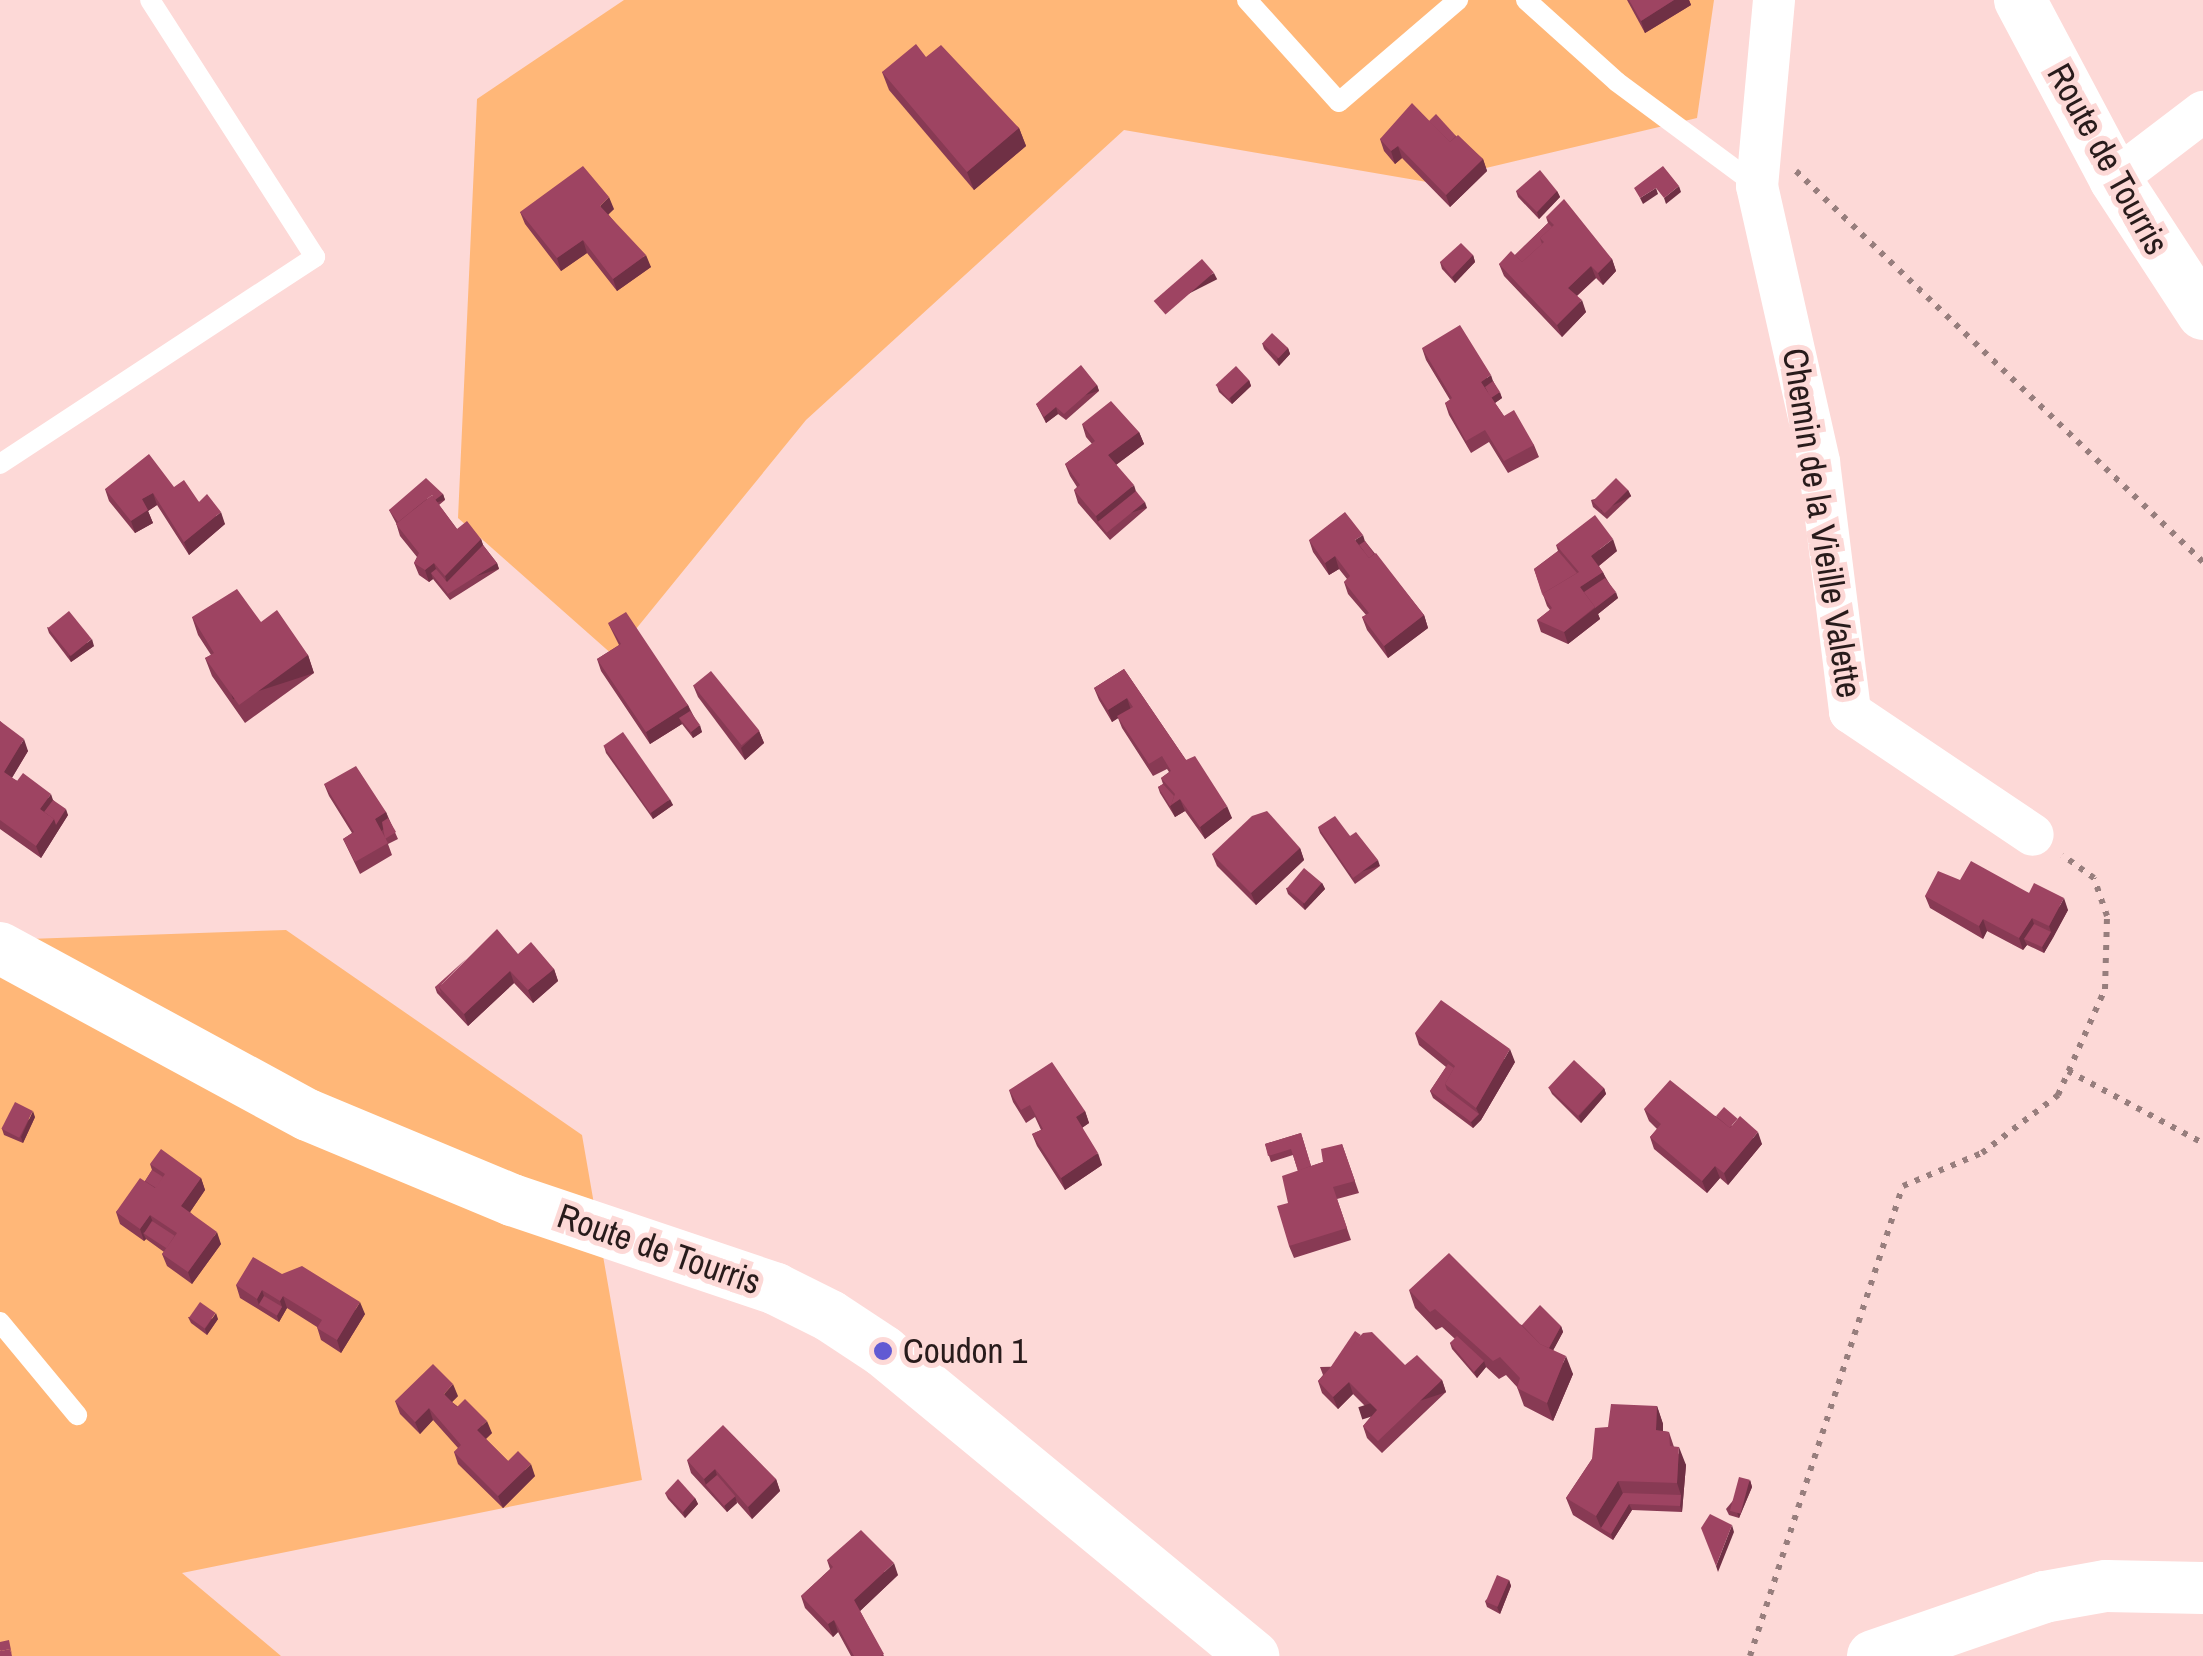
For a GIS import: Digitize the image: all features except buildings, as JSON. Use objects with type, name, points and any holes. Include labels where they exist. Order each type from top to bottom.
[{"type":"street","name":"Chemin de la Vieille Valette","points":[[1774,0],[1757,186],[1819,462],[1850,712],[2033,835]]},
{"type":"street","name":"Route de Tourris","points":[[2020,0],[2115,179],[2203,314]]},
{"type":"street","points":[[2115,179],[2203,112]]},
{"type":"street","name":"Route de Tourris","points":[[0,948],[308,1115],[512,1200],[776,1288],[830,1316],[883,1352],[1253,1656]]},
{"type":"street","points":[[1873,1656],[2044,1597],[2106,1586],[2203,1588]]},
{"type":"lane","points":[[0,464],[315,257],[150,0]]},
{"type":"lane","points":[[1247,0],[1339,102],[1458,0]]},
{"type":"lane","points":[[1526,0],[1617,82],[1757,186]]},
{"type":"lane","points":[[0,1322],[77,1415]]},
{"type":"path","points":[[1760,137],[2203,562]]},
{"type":"path","points":[[1750,1656],[1903,1186],[1982,1153],[2058,1095],[2105,988],[2107,916],[2094,878],[2033,835]]},
{"type":"path","points":[[2068,1070],[2203,1142]]},
{"type":"shaded area","points":[[624,0],[1714,0],[1697,118],[1427,182],[1124,130],[806,420],[614,656],[458,518],[477,99]]},
{"type":"shaded area","points":[[286,930],[582,1135],[642,1480],[182,1573],[281,1656],[0,1656],[0,940]]},
{"type":"place","name":"Coudon 1","points":[[883,1351]]}]
